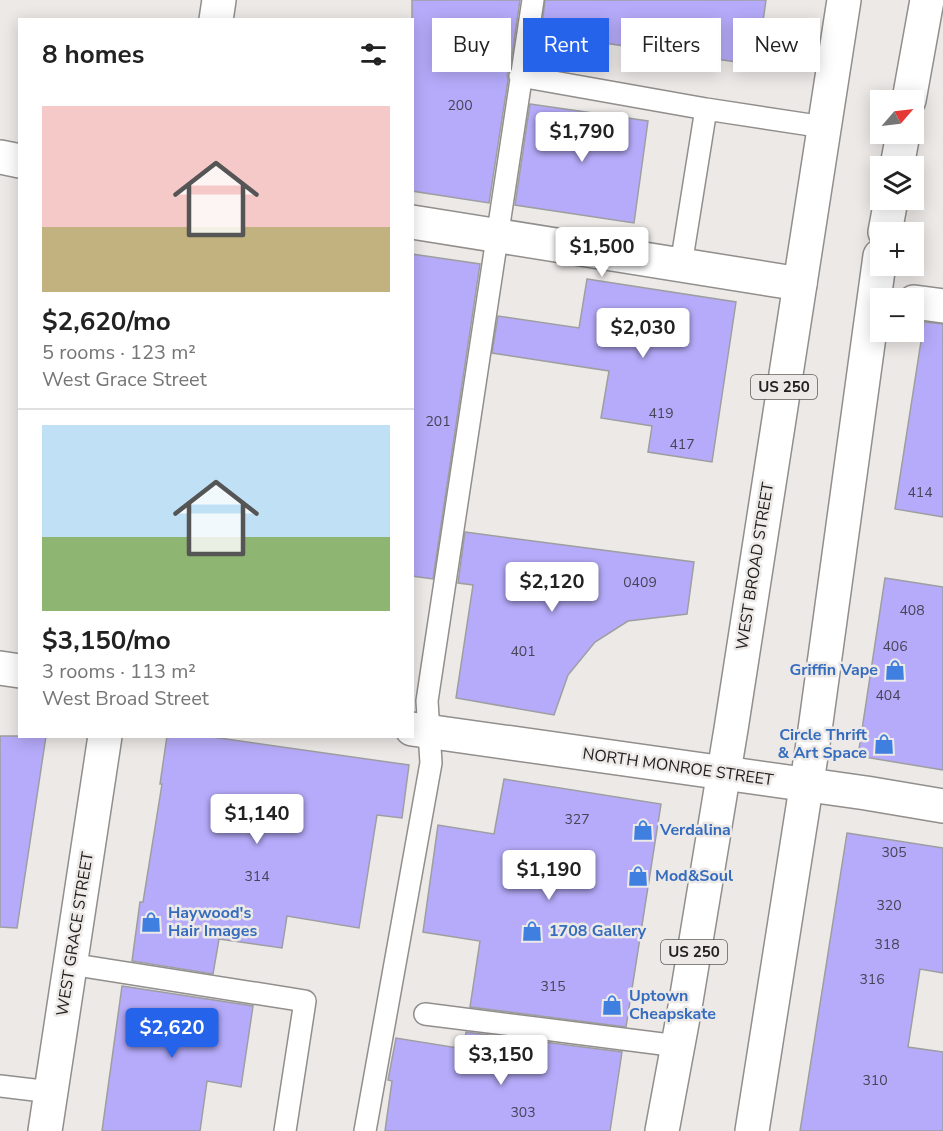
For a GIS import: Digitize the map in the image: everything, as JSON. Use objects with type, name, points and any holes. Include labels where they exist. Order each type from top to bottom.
[{"type":"main road","points":[[216,18],[219,0]]},
{"type":"main road","name":"WEST BROAD STREET","points":[[662,1131],[723,773],[844,0]]},
{"type":"main road","points":[[911,90],[927,0]]},
{"type":"main road","points":[[0,158],[18,160]]},
{"type":"main road","points":[[414,222],[800,284]]},
{"type":"main road","points":[[924,303],[943,306]]},
{"type":"main road","points":[[752,1131],[874,342]]},
{"type":"main road","points":[[0,668],[18,671]]},
{"type":"main road","name":"NORTH MONROE STREET","points":[[421,730],[806,784],[943,806]]},
{"type":"main road","name":"WEST GRACE STREET","points":[[45,1131],[105,738]]},
{"type":"lane","points":[[365,1131],[431,763],[421,730],[533,0]]},
{"type":"lane","points":[[520,75],[706,109],[824,127]]},
{"type":"lane","points":[[681,265],[706,109]]},
{"type":"lane","points":[[70,964],[305,1001],[285,1131]]},
{"type":"lane","points":[[425,1014],[678,1046]]},
{"type":"lane","points":[[0,1086],[51,1092]]},
{"type":"building","points":[[412,0],[520,0],[511,62],[511,18],[432,18],[432,72],[508,72],[489,203],[414,191],[414,18],[412,18]]},
{"type":"building","points":[[545,0],[766,0],[764,18],[733,18],[733,62],[721,60],[721,18],[621,18],[621,45],[609,44],[609,18],[543,18]]},
{"type":"building","points":[[530,104],[648,121],[634,223],[515,205]]},
{"type":"building","points":[[414,254],[480,264],[433,579],[414,576]]},
{"type":"building","points":[[587,279],[736,302],[712,462],[648,452],[652,426],[601,418],[609,371],[492,353],[498,316],[579,328]]},
{"type":"building","points":[[924,322],[943,324],[943,517],[895,509],[921,342],[924,342]]},
{"type":"building","points":[[465,532],[694,562],[687,614],[628,621],[595,642],[568,675],[554,715],[456,698],[473,585],[458,583]]},
{"type":"building","points":[[885,578],[943,587],[943,770],[858,756]]},
{"type":"building","points":[[0,736],[46,738],[17,928],[0,927]]},
{"type":"building","points":[[167,738],[219,738],[409,765],[402,818],[377,815],[359,928],[287,916],[282,948],[219,939],[213,974],[132,961],[140,902],[143,902],[162,784],[160,784]]},
{"type":"building","points":[[504,779],[661,804],[626,1027],[470,1007],[480,941],[423,932],[438,825],[494,834]]},
{"type":"building","points":[[847,833],[943,848],[943,973],[920,969],[908,1047],[943,1052],[943,1131],[800,1131]]},
{"type":"building","points":[[122,986],[253,1006],[241,1087],[207,1081],[200,1131],[102,1131]]},
{"type":"building","points":[[466,1032],[622,1052],[610,1131],[385,1131],[392,1081],[388,1080],[396,1038],[464,1049]]},
{"type":"place","name":"Griffin Vape","points":[[895,670]]},
{"type":"place","name":"Circle Thrift & Art Space","points":[[884,744]]},
{"type":"place","name":"Verdalina","points":[[643,830]]},
{"type":"place","name":"Mod&Soul","points":[[638,876]]},
{"type":"place","name":"Haywood's Hair Images","points":[[151,922]]},
{"type":"place","name":"1708 Gallery","points":[[532,931]]},
{"type":"place","name":"Uptown Cheapskate","points":[[612,1005]]}]
